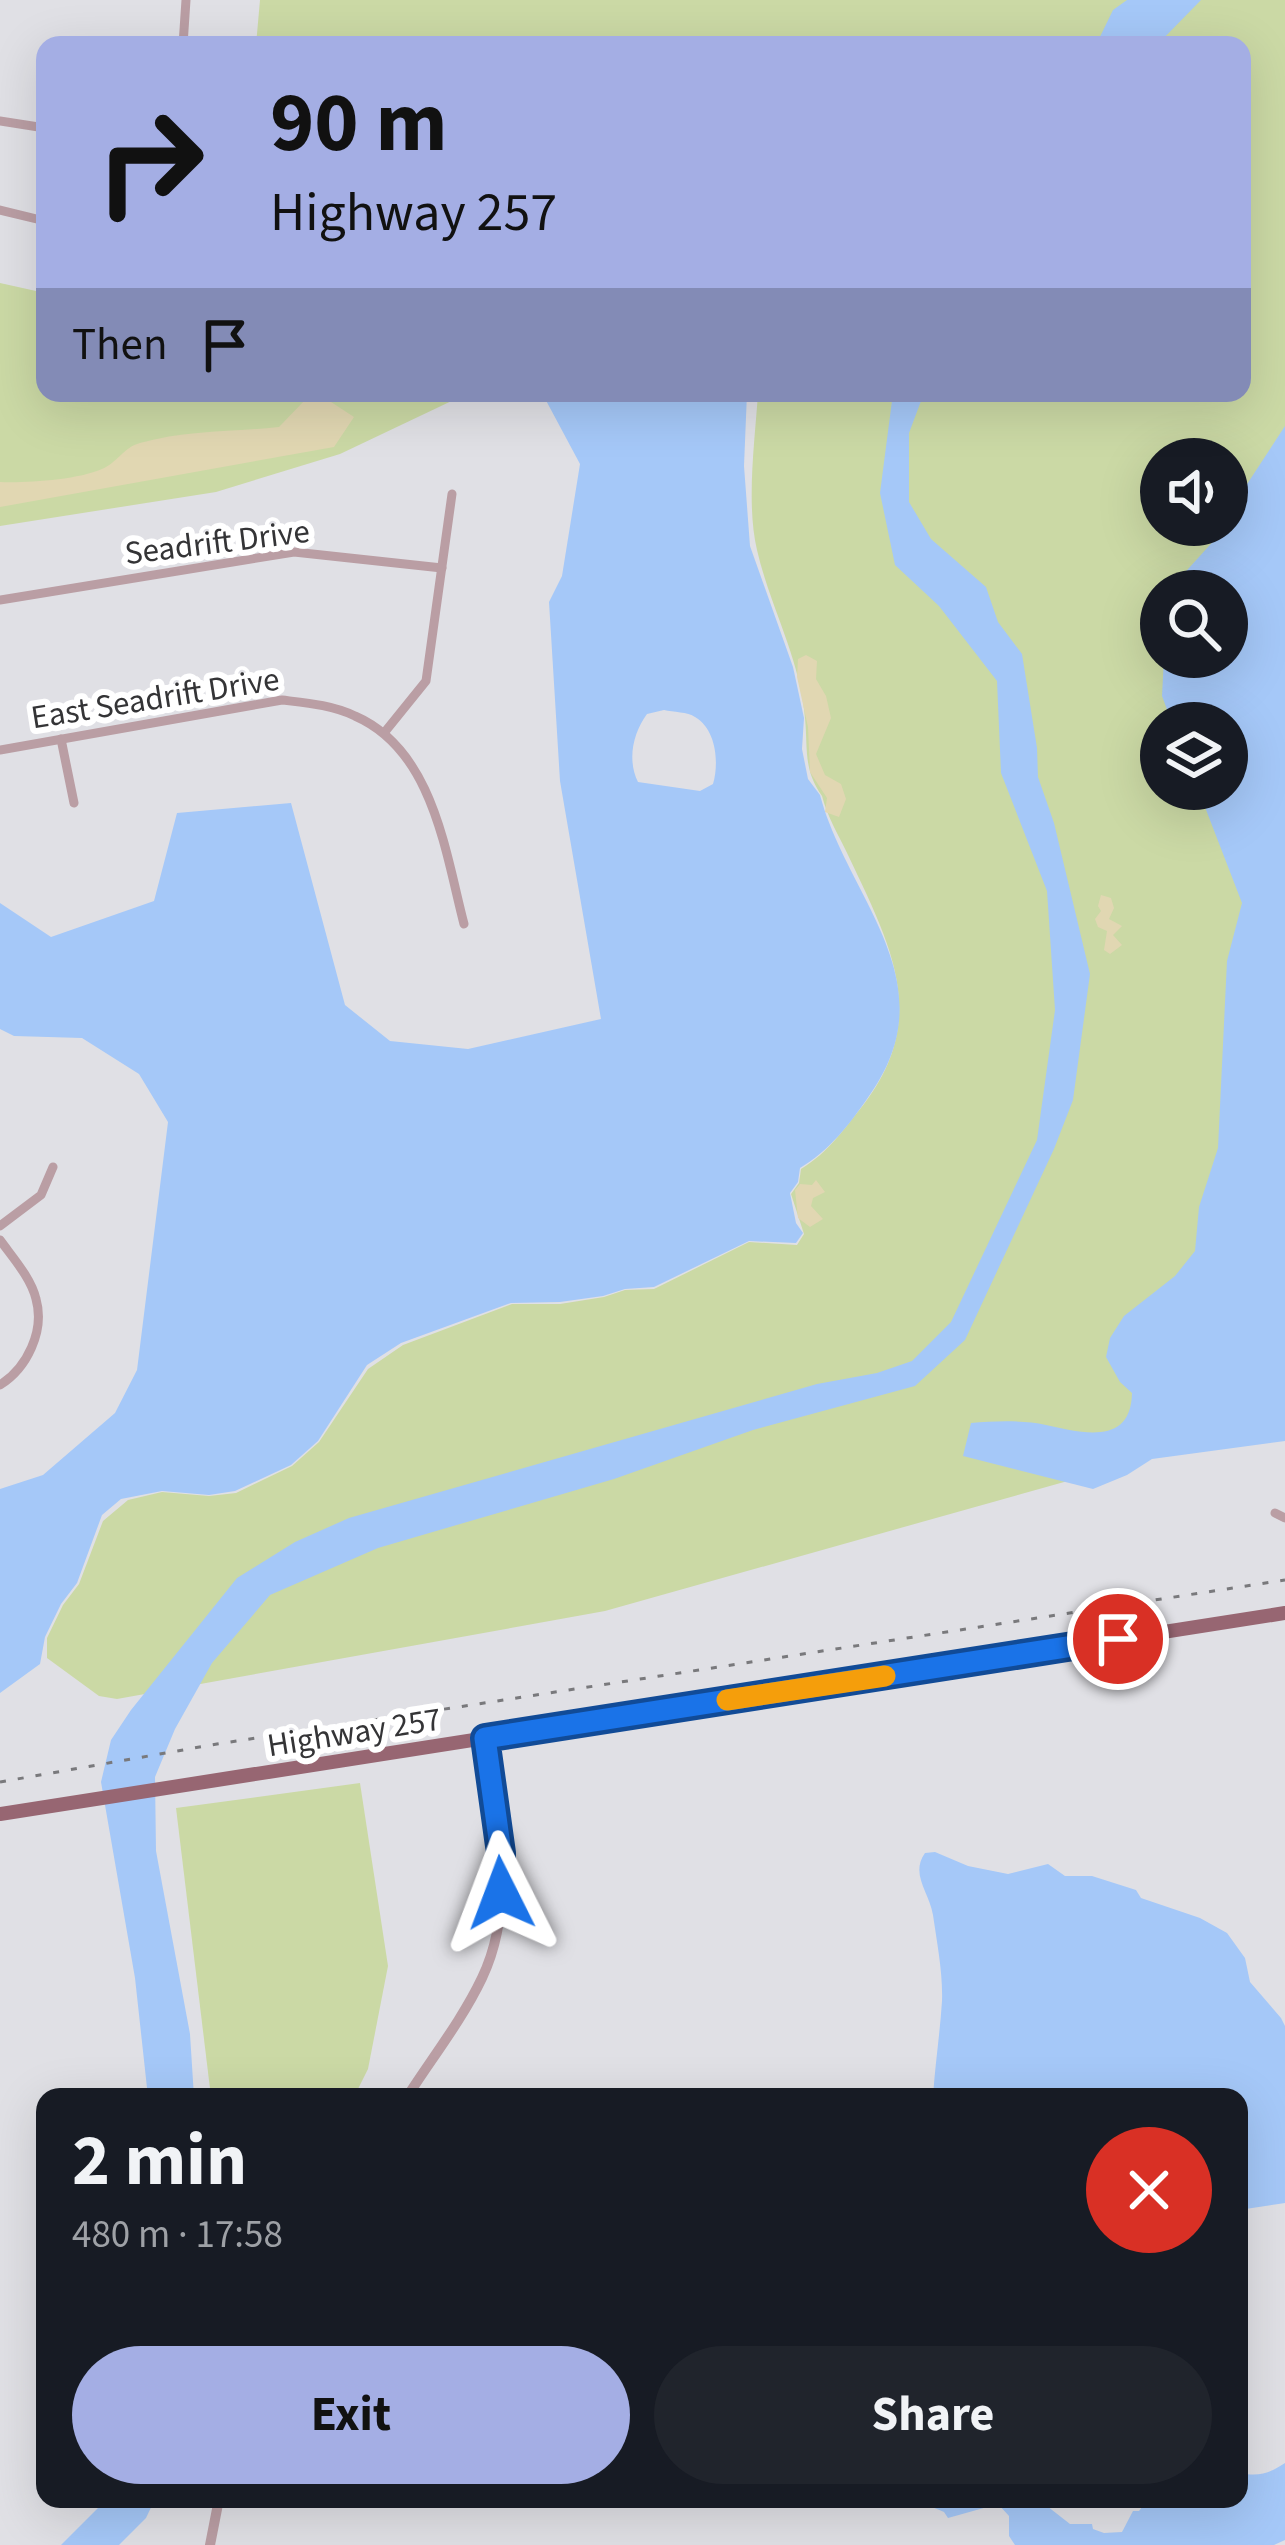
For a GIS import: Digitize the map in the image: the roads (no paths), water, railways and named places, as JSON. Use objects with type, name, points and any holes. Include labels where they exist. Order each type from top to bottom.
[{"type":"main road","name":"Highway 257","points":[[0,1814],[1285,1612]]},
{"type":"street","points":[[184,36],[186,0]]},
{"type":"street","points":[[0,121],[36,127]]},
{"type":"street","points":[[0,210],[36,219]]},
{"type":"street","points":[[452,494],[426,680],[384,733],[414,766],[433,806],[464,924]]},
{"type":"street","name":"Seadrift Drive","points":[[0,600],[294,552],[442,568]]},
{"type":"street","name":"East Seadrift Drive","points":[[0,749],[282,700],[341,711],[384,733]]},
{"type":"street","points":[[61,739],[74,803]]},
{"type":"street","points":[[0,1226],[41,1195],[53,1167]]},
{"type":"street","points":[[0,1240],[36,1298],[39,1326],[30,1352],[14,1376],[0,1385]]},
{"type":"street","points":[[412,2088],[468,2003],[494,1947],[502,1878],[485,1738]]},
{"type":"street","points":[[210,2545],[217,2508]]},
{"type":"water","points":[[1127,0],[1201,0],[1166,36],[1100,36],[1113,10]]},
{"type":"water","points":[[547,402],[747,402],[744,466],[750,546],[793,667],[804,718],[802,749],[808,779],[820,795],[885,942],[896,978],[899,1016],[891,1055],[869,1096],[846,1127],[800,1168],[790,1193],[803,1233],[796,1243],[749,1241],[654,1287],[560,1302],[511,1303],[401,1343],[367,1365],[318,1441],[291,1465],[235,1491],[209,1495],[162,1491],[121,1499],[102,1515],[77,1583],[45,1637],[40,1664],[0,1693],[0,1489],[43,1475],[115,1413],[137,1370],[168,1122],[139,1074],[82,1038],[14,1036],[0,1029],[0,903],[51,937],[154,901],[177,813],[291,803],[345,1005],[390,1041],[468,1049],[601,1019],[560,781],[549,602],[562,576],[580,464]],"holes":[[[684,713],[702,723],[712,739],[713,784],[700,791],[638,782],[633,747],[647,714]]]},
{"type":"water","points":[[892,402],[921,402],[909,433],[909,502],[931,539],[986,587],[998,622],[1022,654],[1038,777],[1054,823],[1090,974],[1073,1100],[1054,1149],[965,1340],[915,1386],[753,1430],[614,1479],[378,1548],[270,1595],[212,1663],[155,1777],[156,1851],[190,2034],[193,2088],[147,2088],[135,1978],[101,1782],[111,1740],[131,1710],[237,1578],[295,1542],[349,1518],[912,1361],[951,1322],[1037,1140],[1055,1010],[1047,891],[1001,773],[997,681],[939,606],[895,565],[880,493]]},
{"type":"water","points":[[1285,426],[1285,1441],[1152,1459],[1093,1489],[963,1456],[971,1423],[1028,1422],[1089,1432],[1114,1429],[1129,1410],[1132,1393],[1106,1357],[1110,1338],[1124,1316],[1175,1276],[1195,1251],[1199,1207],[1218,1148],[1227,961],[1242,903],[1206,810],[1248,810],[1248,702],[1164,702],[1163,678],[1248,678],[1248,570],[1187,570],[1209,546],[1248,546],[1248,483]]},
{"type":"water","points":[[925,1853],[1008,1874],[1048,1864],[1065,1876],[1092,1876],[1136,1890],[1141,1898],[1200,1918],[1227,1933],[1245,1958],[1250,1982],[1285,2026],[1285,2203],[1248,2209],[1248,2088],[934,2088],[942,1980],[933,1915],[919,1868]]},
{"type":"water","points":[[1285,2463],[1285,2540],[1274,2545],[1015,2545],[1009,2536],[1009,2516],[1002,2508],[1050,2508],[1070,2524],[1092,2524],[1104,2533],[1122,2532],[1133,2511],[1141,2508],[1248,2508],[1248,2474],[1266,2473]]},
{"type":"water","points":[[98,2508],[151,2508],[119,2545],[61,2545]]},
{"type":"water","points":[[934,2508],[984,2508],[948,2518]]},
{"type":"railway","points":[[0,1782],[217,1744],[1285,1580]]}]
